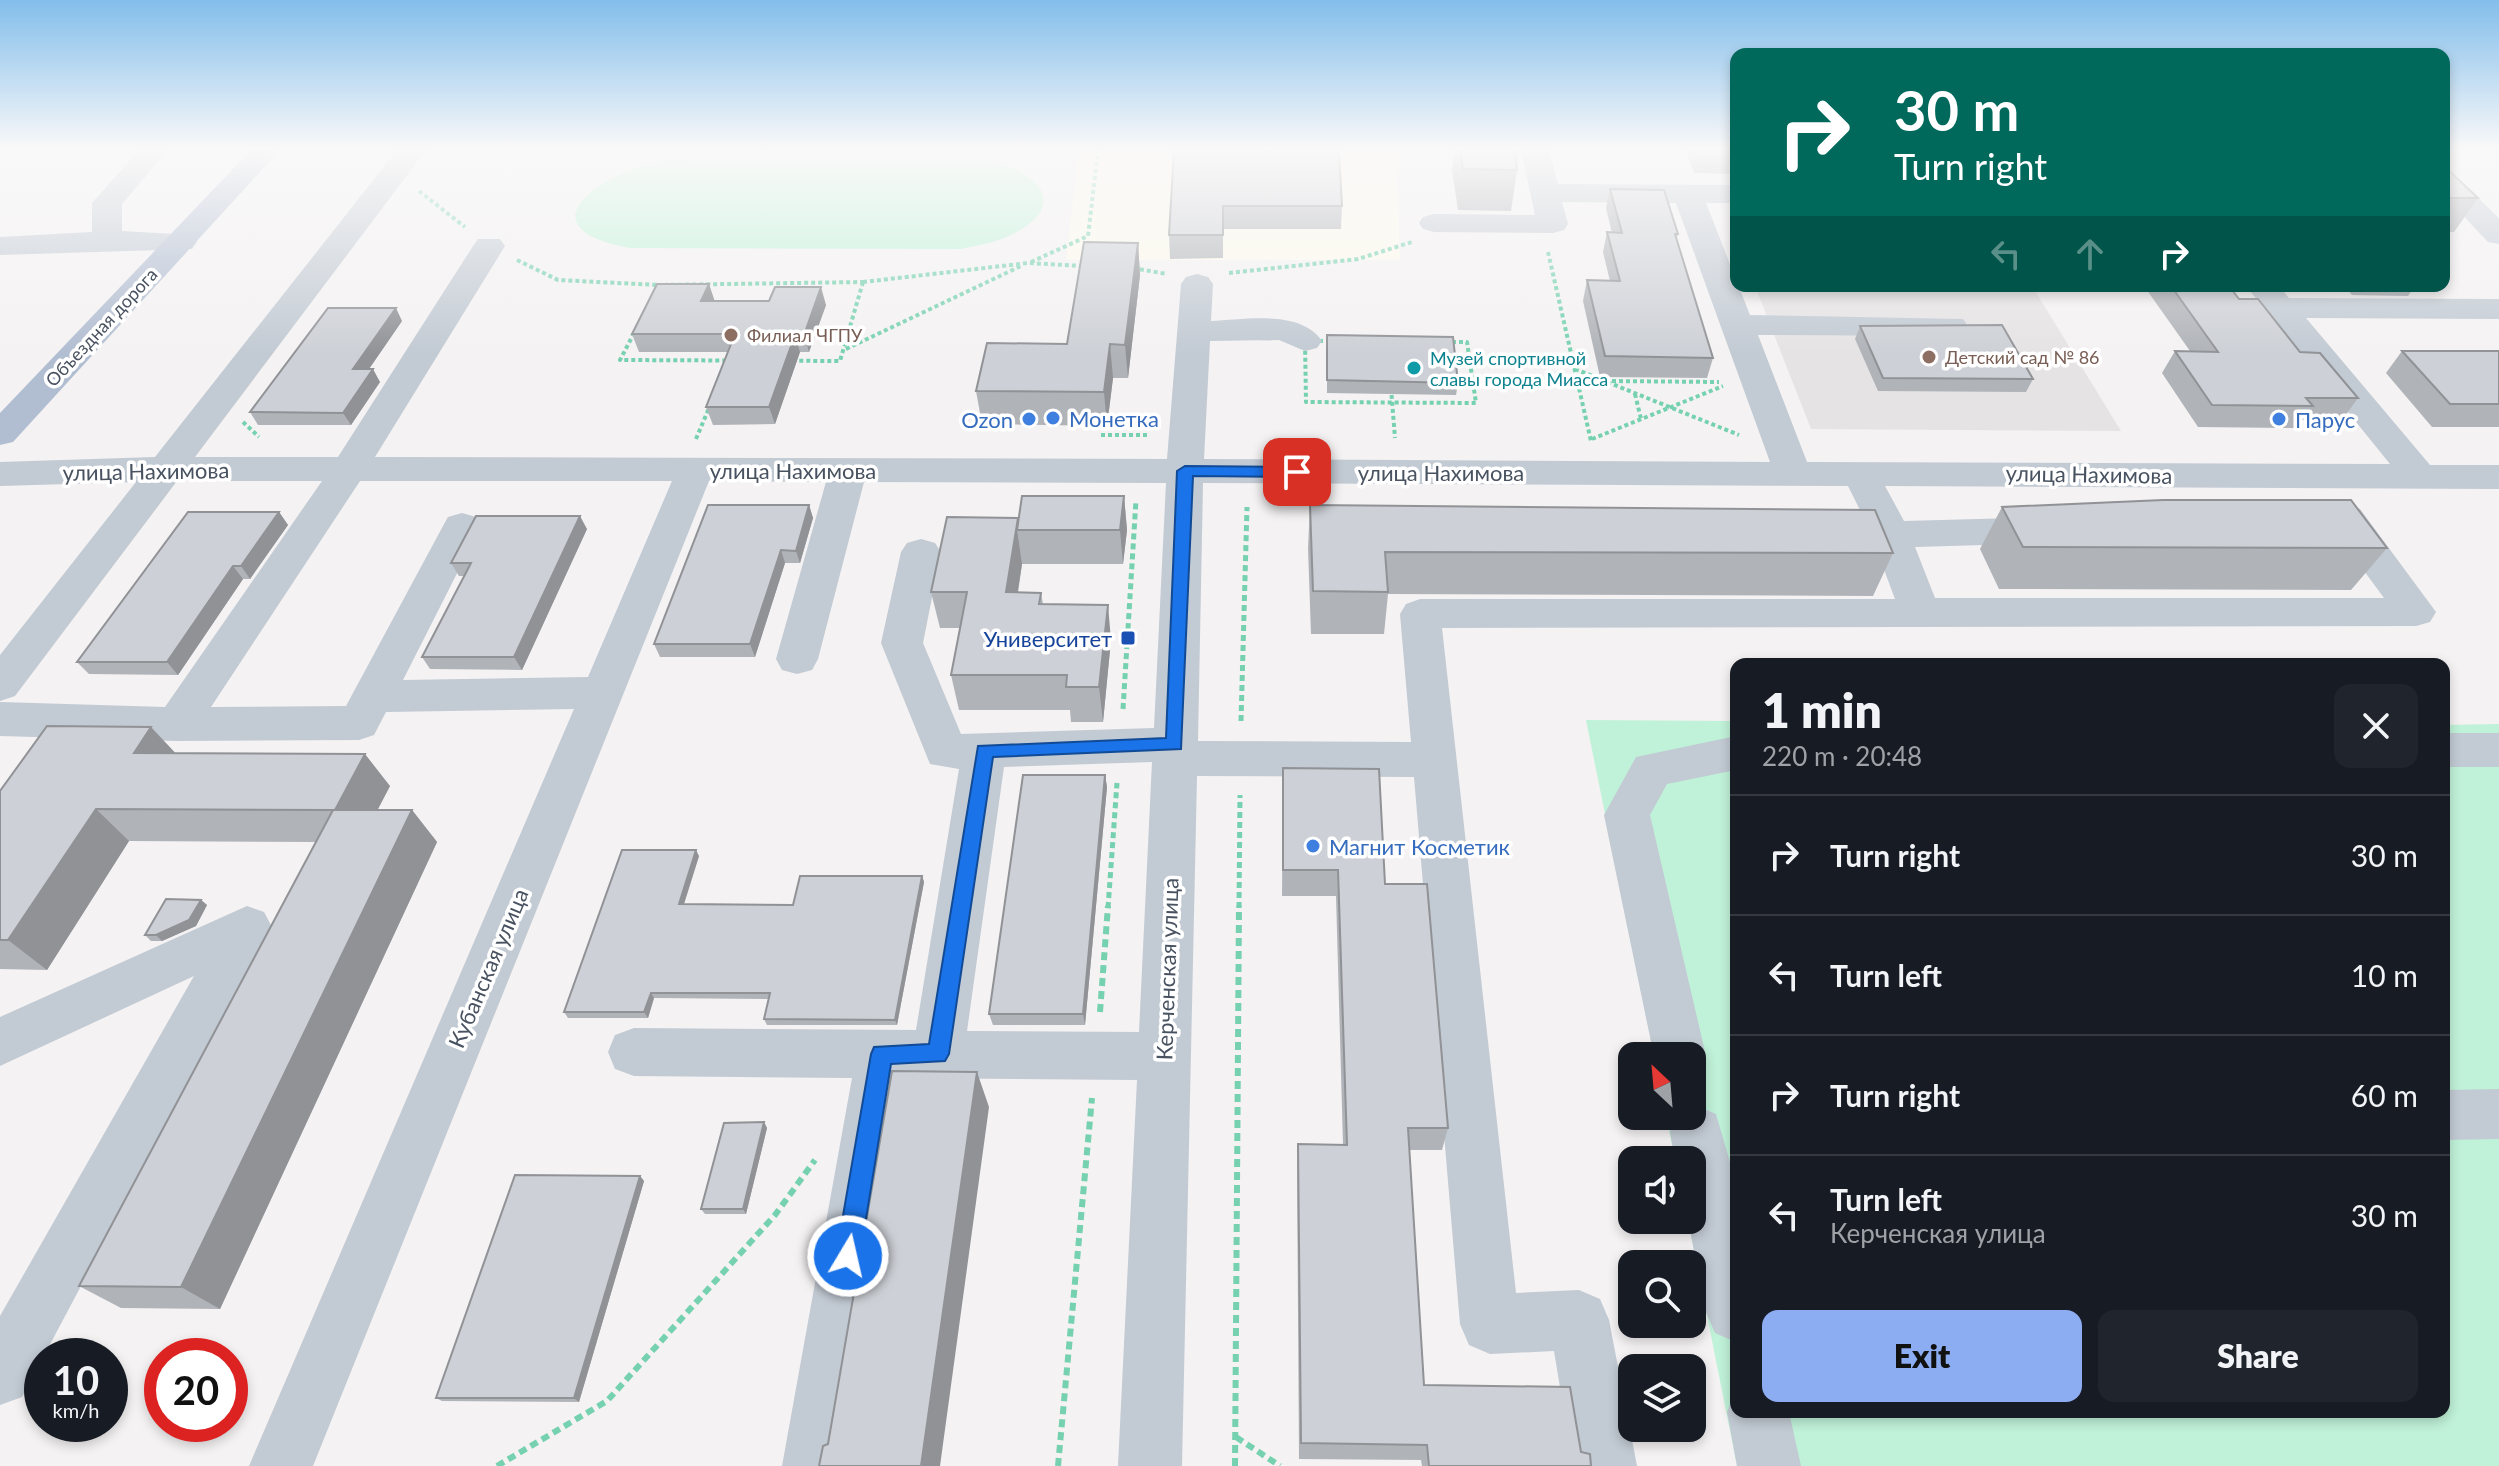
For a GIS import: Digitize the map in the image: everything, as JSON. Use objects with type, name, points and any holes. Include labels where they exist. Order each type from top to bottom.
[{"type":"main road","name":"Объездная дорога","points":[[0,434],[203,218]]},
{"type":"street","points":[[107,218],[107,240]]},
{"type":"street","points":[[0,685],[359,218]]},
{"type":"street","points":[[1428,231],[1553,224],[1552,218]]},
{"type":"street","points":[[1697,218],[1788,457]]},
{"type":"street","points":[[2482,218],[2499,235]]},
{"type":"street","points":[[0,246],[107,240],[181,242]]},
{"type":"street","points":[[177,724],[349,469],[489,246]]},
{"type":"street","name":"Керченская улица","points":[[1150,1466],[1175,751],[1163,454],[1192,331],[1197,284]]},
{"type":"street","points":[[2271,297],[2499,309]]},
{"type":"street","points":[[2271,297],[2420,477]]},
{"type":"street","points":[[1738,325],[1986,327]]},
{"type":"street","points":[[1192,331],[1286,330],[1305,341]]},
{"type":"street","name":"улица Нахимова","points":[[0,474],[165,469],[349,469],[694,449],[848,470],[1163,454],[1598,451],[1694,491],[1788,457],[1858,472],[2499,477]]},
{"type":"street","name":"Кубанская улица","points":[[281,1466],[603,693],[694,449]]},
{"type":"street","points":[[797,659],[848,470]]},
{"type":"street","points":[[1858,472],[1892,537],[1920,611]]},
{"type":"street","points":[[1605,1466],[1579,1320],[1490,1324],[1420,614],[2416,612],[2346,518],[2299,520]]},
{"type":"street","points":[[0,719],[177,724],[359,723],[462,526]]},
{"type":"street","points":[[1783,535],[1892,537],[2096,528]]},
{"type":"street","points":[[921,552],[902,643],[946,752],[1120,746],[1240,757],[1436,760]]},
{"type":"street","points":[[373,696],[603,693]]},
{"type":"street","points":[[2450,750],[2499,750]]},
{"type":"street","points":[[938,1054],[984,751]]},
{"type":"street","points":[[1677,1042],[1627,815],[1652,769],[1730,754]]},
{"type":"street","points":[[0,1042],[247,927],[0,1375]]},
{"type":"street","points":[[634,1052],[1164,1056]]},
{"type":"street","points":[[814,1466],[882,1054]]},
{"type":"street","points":[[2450,1115],[2499,1114]]},
{"type":"street","points":[[1708,1124],[1730,1272]]},
{"type":"street","points":[[1759,1418],[1769,1466]]},
{"type":"path","points":[[454,218],[489,246],[558,280],[659,285],[863,282],[1028,263],[1089,266]]},
{"type":"path","points":[[845,349],[1088,236],[1090,218]]},
{"type":"path","points":[[1541,224],[1598,451]]},
{"type":"path","points":[[1239,270],[1358,259],[1428,231]]},
{"type":"path","points":[[1120,267],[1151,269],[1197,284]]},
{"type":"path","points":[[659,285],[620,360],[840,361],[863,282]]},
{"type":"path","points":[[1305,341],[1467,342],[1476,403],[1306,402],[1305,341]]},
{"type":"path","points":[[1575,369],[1788,457]]},
{"type":"path","points":[[1598,451],[1641,419],[1756,373]]},
{"type":"path","points":[[1605,381],[1718,381],[1722,387]]},
{"type":"path","points":[[1390,383],[1395,438]]},
{"type":"path","points":[[1635,393],[1641,419]]},
{"type":"path","points":[[694,449],[710,406]]},
{"type":"path","points":[[239,419],[259,437],[274,437]]},
{"type":"path","points":[[1058,1466],[1096,1056],[1120,746],[1163,454],[1094,435]]},
{"type":"path","points":[[1380,438],[1410,438]]},
{"type":"path","points":[[1576,440],[1598,451]]},
{"type":"path","points":[[1235,1466],[1240,757],[1247,507]]},
{"type":"path","points":[[497,1466],[607,1401],[775,1215],[821,1151]]},
{"type":"path","points":[[1236,1437],[1280,1466]]},
{"type":"shaded area","points":[[1071,218],[1399,218],[1400,260],[1066,260]]},
{"type":"shaded area","name":"Детский сад № 86","points":[[1757,292],[2036,292],[2121,431],[1811,429]]},
{"type":"green space","points":[[576,218],[1035,218],[1015,233],[996,241],[961,249],[630,248],[597,239],[580,227]]},
{"type":"green space","points":[[1586,720],[1730,721],[1730,1418],[2450,1418],[2450,725],[2499,724],[2499,1466],[1737,1466],[1706,1310],[1706,1250],[1694,1250],[1691,1234],[1706,1234],[1706,1146],[1672,1146],[1669,1130],[1706,1130],[1706,1042],[1651,1042]]},
{"type":"building","points":[[1170,218],[1223,218],[1223,235],[1169,235]]},
{"type":"building","points":[[1618,218],[1673,218],[1678,234],[1675,234],[1713,358],[1605,356],[1587,280],[1620,281],[1607,232],[1622,233]]},
{"type":"building","points":[[1084,242],[1138,243],[1125,345],[1110,344],[1104,392],[976,391],[987,343],[1067,344]]},
{"type":"building","points":[[657,284],[709,284],[701,301],[769,301],[775,287],[821,287],[804,335],[795,335],[769,407],[706,407],[735,334],[632,334]]},
{"type":"building","points":[[2175,292],[2234,292],[2239,299],[2258,299],[2300,352],[2320,353],[2358,398],[2306,398],[2313,406],[2212,405],[2175,351],[2218,352]]},
{"type":"building","points":[[328,308],[396,308],[353,369],[373,369],[343,413],[250,412]]},
{"type":"building","points":[[2002,325],[2033,379],[1883,378],[1860,326]]},
{"type":"building","points":[[1327,335],[1453,337],[1458,383],[1327,380]]},
{"type":"building","points":[[2402,351],[2499,351],[2499,404],[2450,404]]},
{"type":"building","points":[[1022,496],[1124,496],[1120,530],[1017,530]]},
{"type":"building","points":[[2163,500],[2351,500],[2387,548],[2023,547],[2002,507]]},
{"type":"building","points":[[708,505],[809,505],[796,551],[781,550],[750,644],[654,644]]},
{"type":"building","points":[[1310,505],[1875,510],[1893,553],[1385,552],[1388,592],[1313,591]]},
{"type":"building","points":[[188,512],[279,512],[241,566],[233,566],[167,662],[77,662]]},
{"type":"building","points":[[476,516],[580,516],[514,657],[422,657],[471,563],[451,563]]},
{"type":"building","points":[[947,517],[1018,518],[1006,592],[1041,593],[1039,604],[1108,605],[1099,687],[1066,687],[1067,675],[951,675],[967,592],[931,592]]},
{"type":"building","points":[[47,726],[151,727],[134,753],[365,754],[335,810],[412,810],[181,1287],[79,1286],[333,810],[96,809],[8,940],[0,940],[0,791]]},
{"type":"building","points":[[1283,768],[1379,769],[1385,884],[1427,884],[1448,1128],[1408,1128],[1424,1385],[1570,1387],[1581,1452],[1590,1454],[1591,1466],[1429,1466],[1427,1445],[1301,1443],[1298,1144],[1347,1145],[1338,870],[1283,870]]},
{"type":"building","points":[[1023,775],[1105,775],[1083,1014],[989,1014]]},
{"type":"building","points":[[622,850],[696,850],[679,904],[793,905],[800,876],[922,876],[895,1020],[764,1019],[770,993],[651,993],[644,1012],[564,1012]]},
{"type":"building","points":[[166,899],[201,900],[189,920],[156,935],[145,935]]},
{"type":"building","points":[[892,1071],[977,1072],[921,1466],[819,1466],[823,1446],[828,1444]]},
{"type":"building","points":[[764,1122],[743,1209],[701,1209],[724,1123]]},
{"type":"building","points":[[515,1175],[640,1176],[574,1398],[436,1398]]},
{"type":"place","name":"Филиал ЧГПУ","points":[[731,335]]},
{"type":"place","name":"Детский сад № 86","points":[[1929,357]]},
{"type":"place","name":"Музей спортивной славы города Миасса","points":[[1414,368]]},
{"type":"place","name":"Монетка","points":[[1053,418]]},
{"type":"place","name":"Ozon","points":[[1029,419]]},
{"type":"place","name":"Парус","points":[[2279,419]]},
{"type":"place","name":"Университет","points":[[1128,638]]},
{"type":"place","name":"Магнит Косметик","points":[[1313,846]]},
{"type":"route","points":[[848,1256],[882,1054],[938,1054],[984,751],[1175,744],[1185,471],[1297,472]]}]
